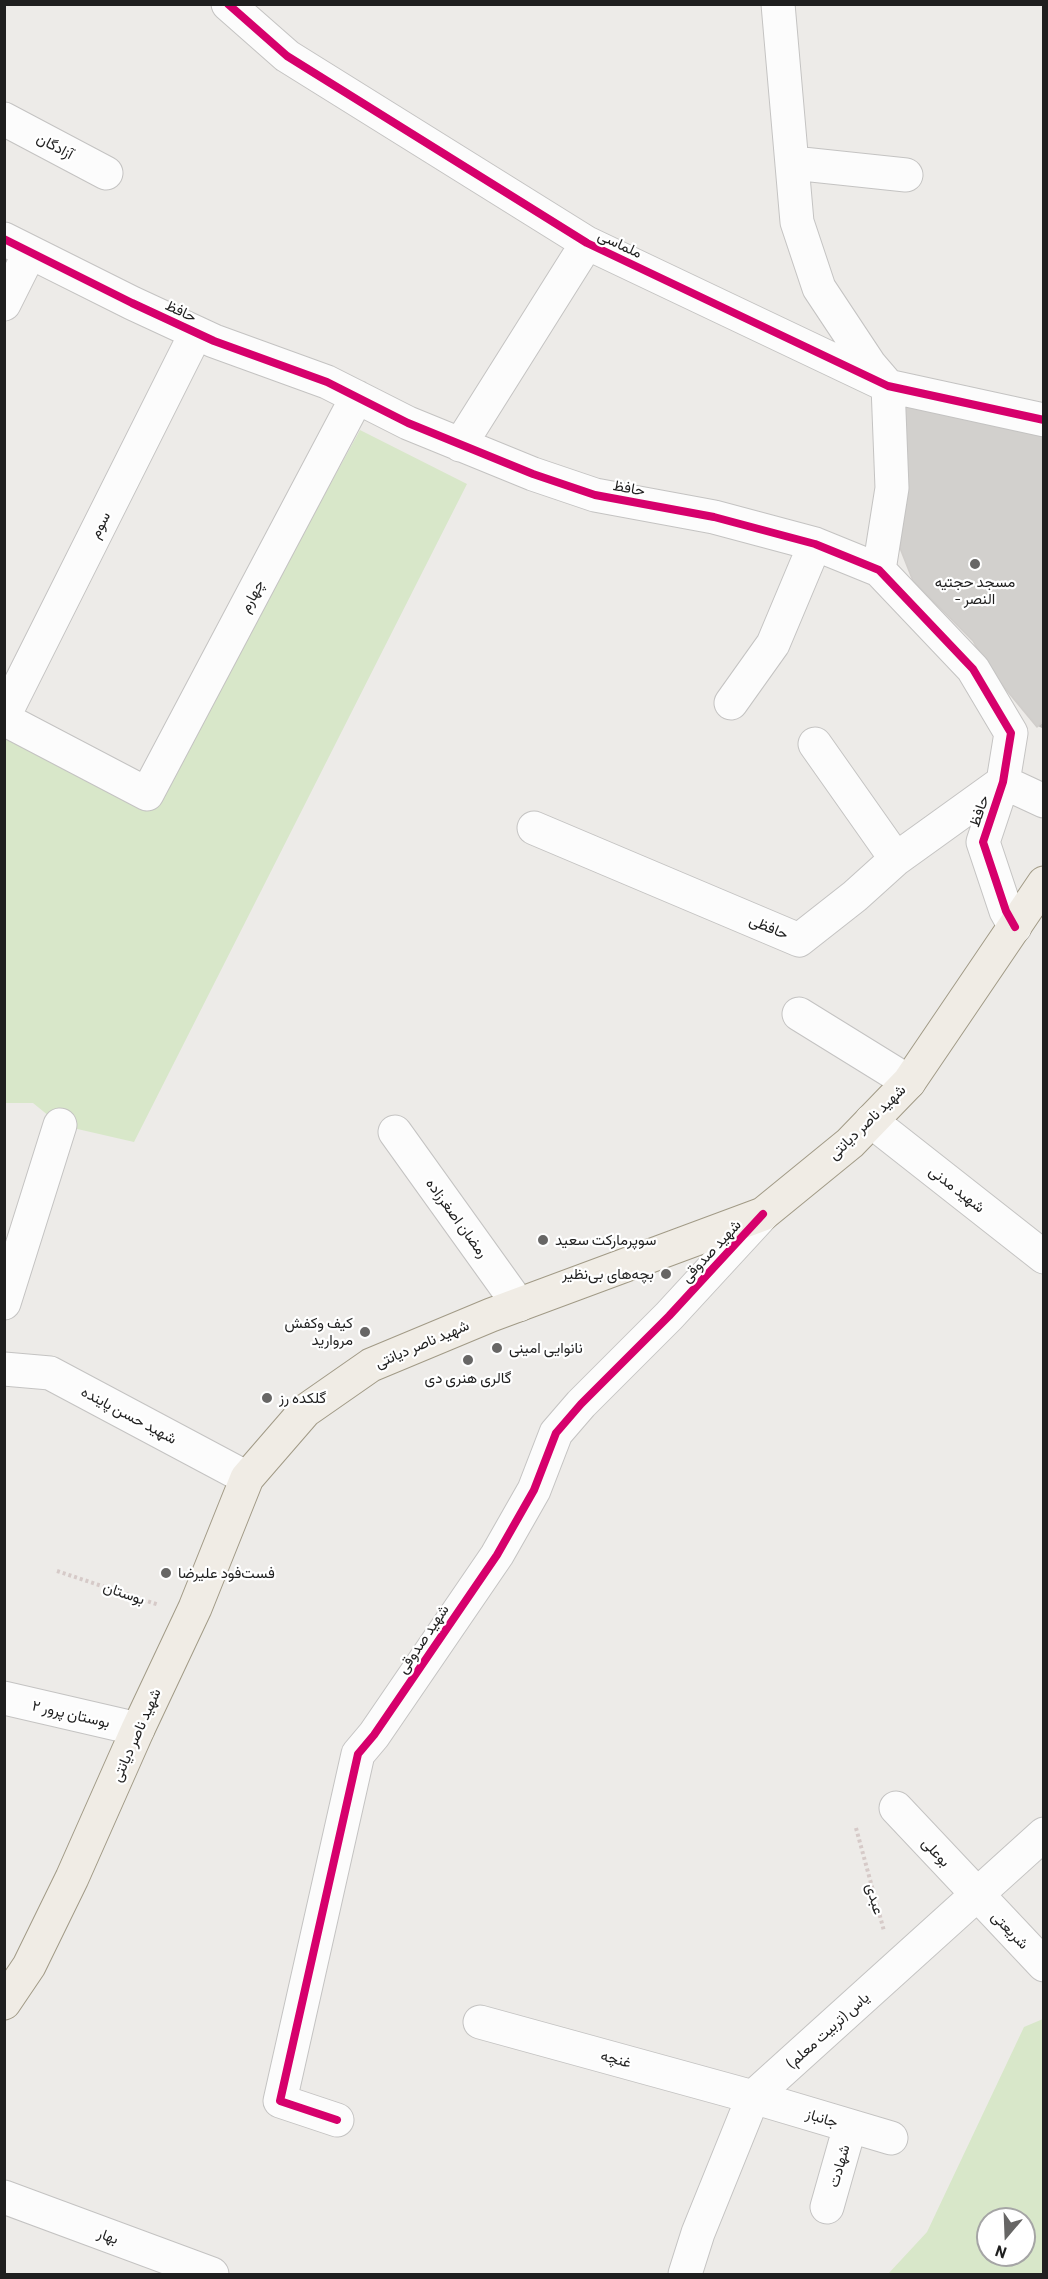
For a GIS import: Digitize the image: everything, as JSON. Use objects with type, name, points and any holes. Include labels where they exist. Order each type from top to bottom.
[{"type":"main road","name":"شهید ناصر دیانتی","points":[[5,2000],[29,1966],[72,1878],[191,1616],[247,1478],[305,1412],[372,1365],[519,1305],[763,1214],[850,1143],[909,1082],[1044,883]]},
{"type":"street","name":"ملماسی","points":[[228,4],[288,56],[587,243],[888,386],[1044,420]]},
{"type":"street","points":[[778,4],[797,222],[819,288],[870,365],[888,386],[892,488],[879,570]]},
{"type":"street","name":"آزادگان","points":[[4,119],[106,173]]},
{"type":"street","points":[[793,163],[906,175]]},
{"type":"street","points":[[460,445],[587,243]]},
{"type":"street","points":[[4,304],[17,245]]},
{"type":"street","name":"حافظ","points":[[17,245],[196,333],[327,382],[408,423],[533,474],[595,495],[714,517],[815,544],[879,570],[973,669],[1011,733],[1003,782],[983,842],[1006,911],[1015,927]]},
{"type":"street","name":"سوم","points":[[4,718],[196,333]]},
{"type":"street","name":"چهارم","points":[[4,718],[147,794],[357,397]]},
{"type":"street","points":[[731,703],[773,644],[815,544]]},
{"type":"street","points":[[815,744],[896,859]]},
{"type":"street","points":[[1003,782],[1044,801]]},
{"type":"street","name":"حافظی","points":[[534,828],[799,940],[855,896],[896,859],[1003,782]]},
{"type":"street","points":[[799,1014],[909,1082]]},
{"type":"street","name":"شهید مدنی","points":[[871,1121],[1044,1257]]},
{"type":"street","points":[[4,1303],[60,1125]]},
{"type":"street","name":"رمضان اصغرزاده","points":[[395,1132],[519,1305]]},
{"type":"street","name":"شهید صدوقی","points":[[338,2120],[280,2101],[358,1754],[497,1555],[534,1490],[556,1433],[763,1214]]},
{"type":"street","name":"شهید حسن پاینده","points":[[4,1369],[50,1373],[247,1478]]},
{"type":"street","name":"بوستان پرور ۲","points":[[4,1698],[138,1729]]},
{"type":"street","name":"بوعلی","points":[[896,1808],[976,1895]]},
{"type":"street","name":"یاس (تربیت معلم)","points":[[685,2274],[698,2233],[753,2097],[1044,1834]]},
{"type":"street","name":"شریعتی","points":[[976,1895],[1044,1965]]},
{"type":"street","name":"غنچه","points":[[480,2022],[753,2097]]},
{"type":"street","name":"جانباز","points":[[753,2097],[891,2138]]},
{"type":"street","name":"شهادت","points":[[827,2207],[850,2126]]},
{"type":"street","name":"بهار","points":[[4,2198],[212,2274]]},
{"type":"green space","points":[[360,430],[467,484],[134,1142],[60,1125],[33,1103],[5,1103],[4,726],[154,805]]},
{"type":"green space","points":[[1043,2019],[1043,2274],[888,2274],[927,2232],[1024,2027]]},
{"type":"building","name":"مسجد حجتیه - النصر","points":[[910,398],[1044,432],[1044,721],[1037,727],[989,669],[973,641],[913,581],[900,548],[903,517],[896,407]]},
{"type":"cycle path","points":[[228,4],[287,56],[587,243],[888,386],[1044,420]]},
{"type":"cycle path","points":[[4,239],[214,341],[327,382],[408,423],[533,474],[595,495],[714,517],[815,544],[879,570],[973,669],[1011,733],[1003,782],[983,842],[1006,911],[1015,927]]},
{"type":"cycle path","points":[[337,2120],[280,2101],[358,1754],[374,1735],[497,1555],[534,1490],[556,1433],[763,1214]]},
{"type":"place","name":"مسجد حجتیه - النصر","points":[[975,564]]},
{"type":"place","name":"سوپرمارکت سعید","points":[[543,1240]]},
{"type":"place","name":"بچه‌های بی‌نظیر","points":[[666,1274]]},
{"type":"place","name":"کیف و‌کفش مروارید","points":[[365,1332]]},
{"type":"place","name":"نانوایی امینی","points":[[497,1348]]},
{"type":"place","name":"گالری هنری دی","points":[[468,1360]]},
{"type":"place","name":"گلکده رز","points":[[267,1398]]},
{"type":"place","name":"فست‌فود علیرضا","points":[[166,1573]]}]
